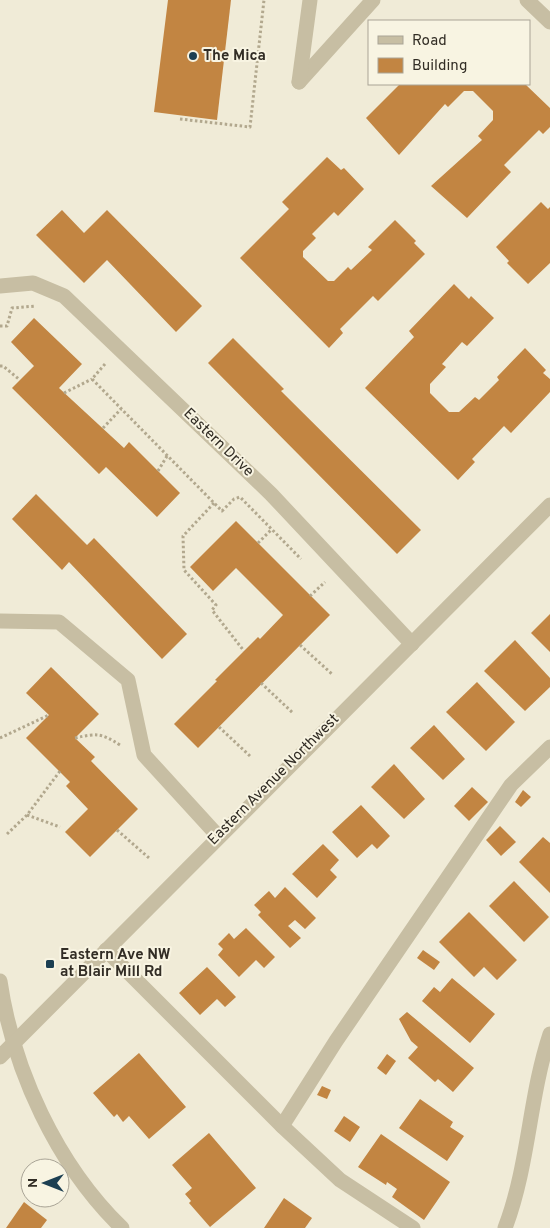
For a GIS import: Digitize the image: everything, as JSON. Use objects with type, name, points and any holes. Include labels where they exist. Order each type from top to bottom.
[{"type":"street","points":[[310,0],[299,82],[373,0]]},
{"type":"street","points":[[527,0],[550,22]]},
{"type":"street","name":"Eastern Drive","points":[[0,286],[33,283],[64,296],[271,494],[412,644]]},
{"type":"street","name":"Eastern Avenue Northwest","points":[[0,1057],[218,836],[550,505]]},
{"type":"street","points":[[0,621],[59,622],[128,680],[144,755],[218,836]]},
{"type":"street","points":[[282,1126],[336,1041],[511,785],[550,747]]},
{"type":"street","points":[[106,950],[282,1126],[340,1180],[413,1228]]},
{"type":"street","points":[[0,982],[13,1044],[35,1101],[78,1176],[112,1225]]},
{"type":"street","points":[[505,1228],[520,1178],[532,1101],[550,1034]]},
{"type":"path","points":[[180,119],[250,127],[264,0]]},
{"type":"path","points":[[0,326],[8,326],[12,308],[39,306]]},
{"type":"path","points":[[64,393],[92,379],[106,365],[99,358]]},
{"type":"path","points":[[0,366],[3,366],[20,380]]},
{"type":"path","points":[[92,379],[222,511],[234,499],[240,497],[305,562]]},
{"type":"path","points":[[103,428],[121,410]]},
{"type":"path","points":[[158,471],[167,456]]},
{"type":"path","points":[[214,503],[183,536],[184,570],[216,605],[212,610],[244,651]]},
{"type":"path","points":[[258,543],[272,529]]},
{"type":"path","points":[[318,575],[331,588]]},
{"type":"path","points":[[310,596],[325,582]]},
{"type":"path","points":[[300,645],[332,674]]},
{"type":"path","points":[[261,683],[292,713]]},
{"type":"path","points":[[0,738],[48,715]]},
{"type":"path","points":[[219,727],[250,756]]},
{"type":"path","points":[[75,738],[95,734],[103,735],[120,745]]},
{"type":"path","points":[[7,834],[27,815],[60,771]]},
{"type":"path","points":[[27,815],[60,827]]},
{"type":"path","points":[[117,830],[148,858]]},
{"type":"building","name":"The Mica","points":[[168,0],[231,0],[217,120],[154,112]]},
{"type":"building","points":[[399,85],[526,85],[550,108],[550,127],[543,134],[539,130],[504,165],[511,172],[467,218],[431,186],[482,140],[478,136],[493,120],[493,111],[473,91],[464,91],[448,107],[445,104],[399,155],[366,118]]},
{"type":"building","points":[[327,157],[341,170],[344,168],[364,189],[338,216],[334,212],[312,234],[316,238],[303,251],[303,257],[328,281],[334,281],[348,267],[351,270],[372,250],[368,247],[395,220],[416,241],[414,243],[425,254],[378,301],[373,296],[340,329],[343,333],[329,348],[240,258],[289,209],[282,202]]},
{"type":"building","points":[[541,202],[548,209],[550,207],[550,263],[528,284],[507,263],[509,261],[496,247]]},
{"type":"building","points":[[62,210],[84,233],[107,210],[202,306],[176,332],[107,260],[84,283],[36,235]]},
{"type":"building","points":[[454,284],[469,299],[471,296],[494,318],[467,346],[462,342],[442,364],[446,367],[430,384],[430,393],[449,412],[459,412],[475,397],[479,400],[499,380],[497,377],[525,348],[546,370],[543,373],[550,379],[550,392],[511,433],[504,426],[472,459],[475,462],[458,480],[365,388],[414,337],[409,331]]},
{"type":"building","points":[[34,318],[82,364],[59,388],[124,448],[129,442],[180,493],[157,517],[106,467],[99,474],[12,388],[34,366],[11,342]]},
{"type":"building","points":[[233,338],[284,389],[281,391],[421,530],[397,554],[208,363]]},
{"type":"building","points":[[36,494],[87,545],[94,538],[187,634],[162,659],[69,562],[62,570],[12,519]]},
{"type":"building","points":[[236,521],[330,615],[198,748],[174,724],[258,637],[260,639],[283,615],[236,568],[213,591],[190,567]]},
{"type":"building","points":[[550,614],[550,652],[531,633]]},
{"type":"building","points":[[515,640],[550,678],[550,687],[525,711],[484,671]]},
{"type":"building","points":[[51,667],[99,714],[75,738],[95,757],[91,761],[138,809],[90,857],[65,832],[88,809],[66,786],[70,782],[26,738],[49,715],[26,693]]},
{"type":"building","points":[[477,682],[515,722],[486,751],[446,712]]},
{"type":"building","points":[[434,725],[465,759],[443,780],[410,748]]},
{"type":"building","points":[[394,764],[425,799],[404,819],[371,787]]},
{"type":"building","points":[[472,787],[488,802],[469,821],[454,806]]},
{"type":"building","points":[[523,790],[531,797],[521,807],[515,802]]},
{"type":"building","points":[[361,805],[390,836],[377,849],[372,844],[357,858],[332,832]]},
{"type":"building","points":[[500,826],[516,842],[501,856],[486,840]]},
{"type":"building","points":[[543,837],[550,843],[550,893],[519,862]]},
{"type":"building","points":[[323,844],[339,860],[330,870],[337,877],[317,898],[292,874]]},
{"type":"building","points":[[514,881],[549,917],[524,942],[489,906]]},
{"type":"building","points":[[285,887],[316,918],[305,929],[295,920],[288,926],[301,938],[290,948],[258,915],[261,912],[254,905],[269,891],[275,898]]},
{"type":"building","points":[[469,912],[517,960],[497,980],[484,967],[474,977],[439,942]]},
{"type":"building","points":[[246,928],[275,957],[264,968],[256,960],[239,977],[218,955],[223,949],[218,944],[229,933],[234,939]]},
{"type":"building","points":[[423,950],[440,962],[434,970],[417,958]]},
{"type":"building","points":[[207,967],[236,997],[225,1007],[217,999],[200,1015],[179,993]]},
{"type":"building","points":[[452,978],[495,1014],[470,1043],[422,1001],[434,987],[440,992]]},
{"type":"building","points":[[407,1012],[474,1068],[453,1092],[438,1079],[435,1082],[408,1058],[418,1047],[411,1041],[399,1019]]},
{"type":"building","points":[[139,1053],[186,1107],[149,1139],[129,1116],[123,1122],[117,1114],[114,1117],[93,1093]]},
{"type":"building","points":[[387,1054],[396,1061],[386,1075],[377,1068]]},
{"type":"building","points":[[322,1086],[331,1090],[327,1099],[317,1095]]},
{"type":"building","points":[[420,1099],[453,1122],[450,1127],[464,1136],[447,1161],[399,1128]]},
{"type":"building","points":[[344,1116],[360,1127],[350,1142],[334,1131]]},
{"type":"building","points":[[209,1133],[256,1188],[210,1227],[189,1203],[191,1201],[185,1194],[192,1188],[172,1165]]},
{"type":"building","points":[[381,1134],[450,1182],[424,1220],[392,1197],[397,1189],[387,1182],[386,1185],[358,1167]]},
{"type":"building","points":[[284,1198],[312,1218],[305,1228],[264,1228]]},
{"type":"building","points":[[20,1208],[32,1208],[47,1220],[41,1228],[6,1228]]},
{"type":"place","name":"The Mica","points":[[193,56]]},
{"type":"place","name":"Eastern Ave NW at Blair Mill Rd","points":[[50,964]]}]
